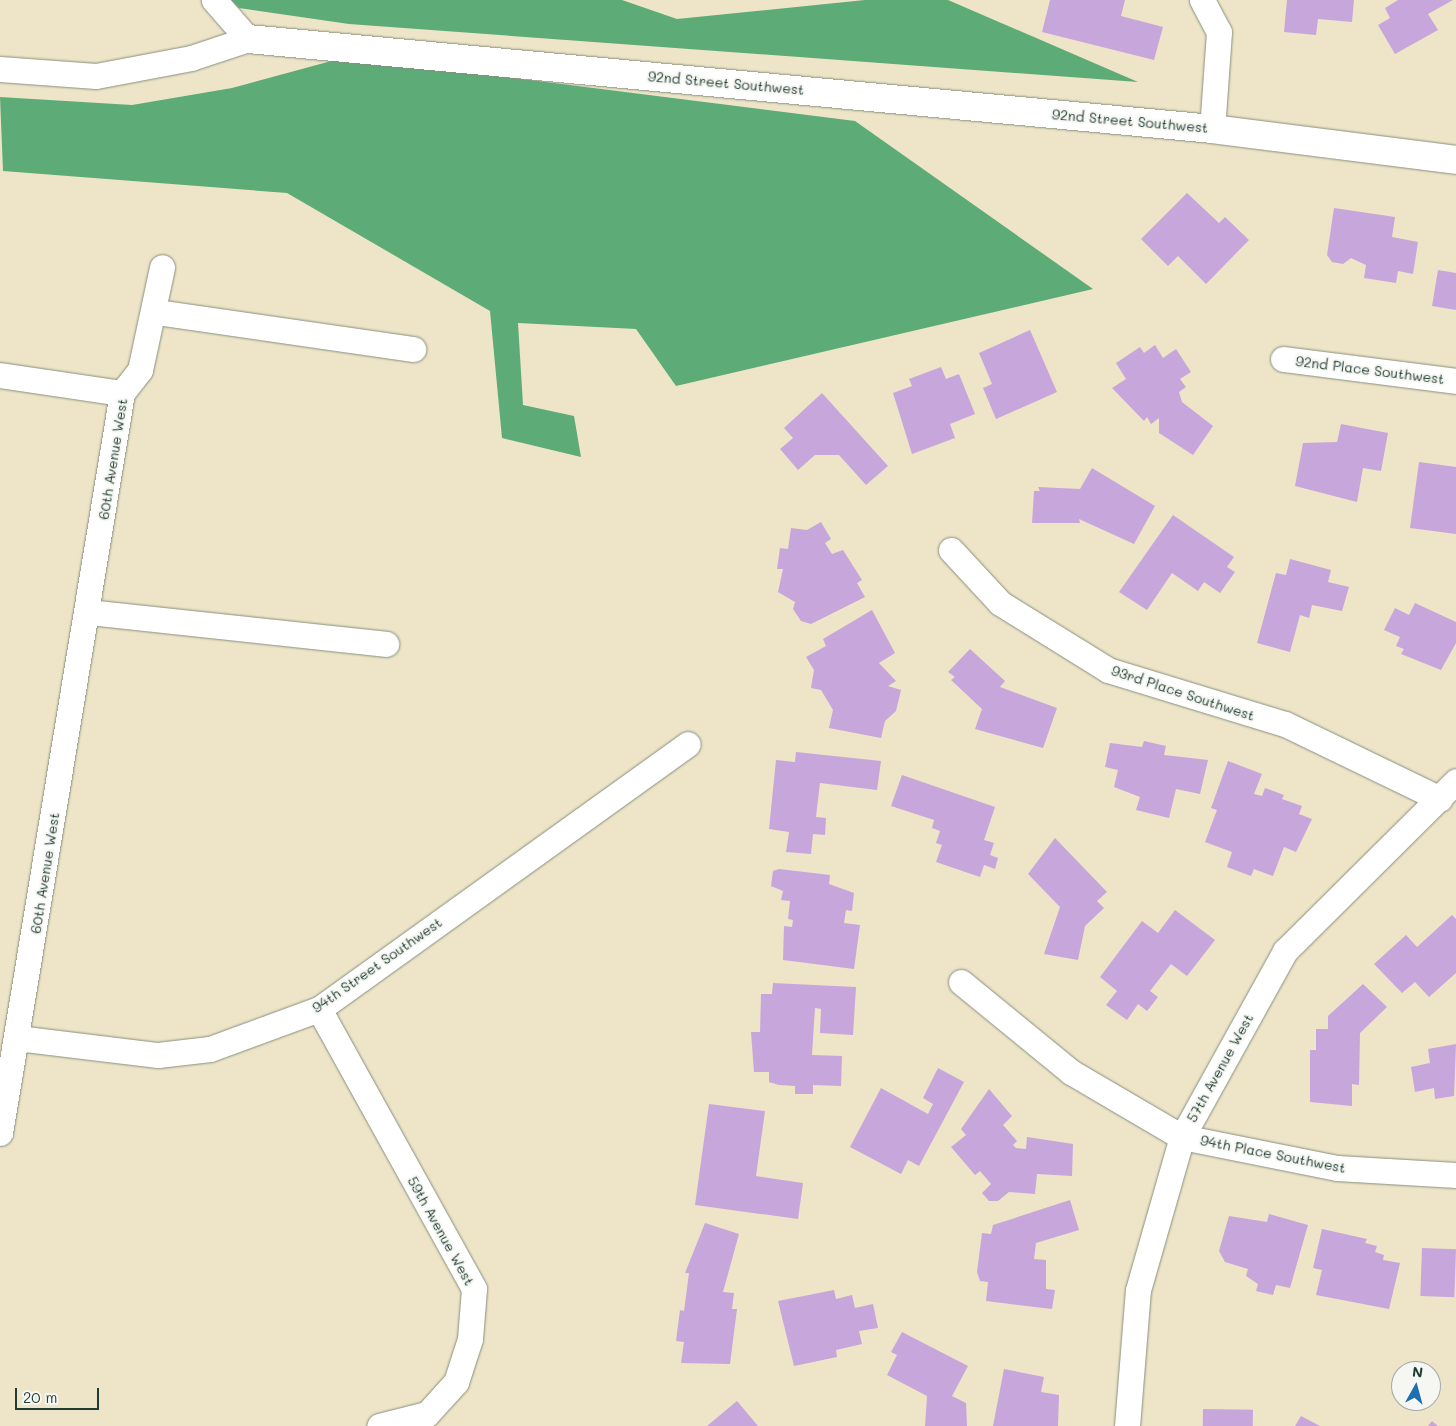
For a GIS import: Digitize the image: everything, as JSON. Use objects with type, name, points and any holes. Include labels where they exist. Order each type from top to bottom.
[{"type":"street","points":[[214,0],[248,39]]},
{"type":"street","points":[[1202,0],[1220,32],[1212,129]]},
{"type":"street","name":"92nd Street Southwest","points":[[0,69],[96,76],[191,58],[248,39],[1212,129],[1456,160]]},
{"type":"street","name":"60th Avenue West","points":[[0,1133],[18,1038],[122,393],[140,370],[156,312],[162,267]]},
{"type":"street","points":[[156,312],[413,349]]},
{"type":"street","name":"92nd Place Southwest","points":[[1283,359],[1456,381]]},
{"type":"street","points":[[0,375],[122,393]]},
{"type":"street","name":"93rd Place Southwest","points":[[951,550],[1000,603],[1108,670],[1285,724],[1448,790]]},
{"type":"street","points":[[88,612],[386,644]]},
{"type":"street","name":"94th Street Southwest","points":[[18,1038],[158,1055],[210,1049],[319,1009],[688,744]]},
{"type":"street","name":"57th Avenue West","points":[[1127,1426],[1138,1290],[1182,1137],[1284,951],[1448,790]]},
{"type":"street","name":"94th Place Southwest","points":[[961,982],[1071,1072],[1182,1137],[1337,1168],[1456,1175]]},
{"type":"street","name":"59th Avenue West","points":[[319,1009],[474,1290],[470,1339],[456,1382],[427,1414],[379,1426]]},
{"type":"green space","points":[[231,0],[622,0],[677,19],[865,0],[948,0],[1138,82],[349,24],[239,8]]},
{"type":"green space","points":[[346,57],[855,121],[1093,289],[676,386],[636,329],[518,323],[523,405],[574,416],[581,457],[502,438],[490,311],[287,193],[3,171],[0,97],[132,105],[232,88]]},
{"type":"building","points":[[1050,0],[1125,0],[1121,16],[1163,27],[1154,60],[1042,32]]},
{"type":"building","points":[[1287,0],[1354,0],[1352,22],[1318,19],[1316,35],[1284,32]]},
{"type":"building","points":[[1398,0],[1453,0],[1428,14],[1438,30],[1395,54],[1378,25],[1390,18],[1385,8]]},
{"type":"building","points":[[1187,193],[1219,223],[1225,217],[1249,240],[1206,284],[1178,256],[1168,266],[1141,239]]},
{"type":"building","points":[[1334,208],[1395,217],[1392,237],[1418,242],[1413,274],[1398,271],[1396,283],[1364,278],[1366,265],[1351,258],[1343,264],[1332,262],[1327,255]]},
{"type":"building","points":[[1438,270],[1456,273],[1456,310],[1432,306]]},
{"type":"building","points":[[1030,330],[1057,392],[996,419],[983,388],[992,384],[979,353]]},
{"type":"building","points":[[1155,345],[1163,358],[1176,349],[1191,372],[1180,379],[1186,387],[1179,392],[1182,402],[1213,426],[1193,455],[1159,433],[1159,418],[1151,424],[1147,417],[1144,421],[1112,388],[1126,379],[1116,363],[1140,347],[1144,353]]},
{"type":"building","points":[[941,367],[946,379],[959,374],[975,414],[950,424],[955,438],[912,454],[893,393],[912,386],[909,379]]},
{"type":"building","points":[[822,393],[888,466],[866,485],[839,455],[815,455],[798,470],[780,449],[793,438],[784,428]]},
{"type":"building","points":[[1341,424],[1388,433],[1381,471],[1363,468],[1357,502],[1295,486],[1303,443],[1337,442]]},
{"type":"building","points":[[1419,462],[1456,467],[1456,534],[1410,528]]},
{"type":"building","points":[[1092,468],[1155,506],[1134,544],[1079,519],[1080,523],[1032,523],[1034,491],[1040,491],[1038,487],[1080,489]]},
{"type":"building","points":[[1173,515],[1234,557],[1227,567],[1235,572],[1220,593],[1204,582],[1198,591],[1172,573],[1147,610],[1119,592]]},
{"type":"building","points":[[821,522],[831,539],[825,543],[832,554],[843,550],[862,580],[857,583],[865,597],[811,624],[801,621],[793,609],[795,602],[778,592],[783,569],[777,569],[780,548],[788,549],[791,528],[807,530]]},
{"type":"building","points":[[1290,559],[1331,570],[1328,582],[1349,587],[1342,611],[1312,605],[1309,618],[1300,615],[1290,652],[1257,643],[1276,573],[1286,575]]},
{"type":"building","points":[[1415,603],[1456,622],[1456,643],[1441,670],[1401,654],[1404,649],[1396,646],[1400,637],[1384,630],[1395,608],[1409,615]]},
{"type":"building","points":[[872,610],[895,653],[879,663],[896,681],[888,686],[901,690],[896,711],[885,721],[881,738],[829,728],[833,710],[821,690],[811,688],[814,670],[806,657],[826,646],[823,639]]},
{"type":"building","points":[[970,649],[1005,681],[1000,687],[1057,708],[1043,748],[975,729],[982,709],[951,680],[955,677],[948,672]]},
{"type":"building","points":[[1144,741],[1166,746],[1164,755],[1208,760],[1200,794],[1176,789],[1169,818],[1136,810],[1140,797],[1114,787],[1118,770],[1105,767],[1110,743],[1142,747]]},
{"type":"building","points":[[796,752],[881,761],[877,790],[820,783],[816,817],[826,818],[825,835],[813,834],[811,854],[786,852],[789,832],[769,829],[776,760],[795,762]]},
{"type":"building","points":[[1228,761],[1262,774],[1254,794],[1262,796],[1265,788],[1284,795],[1282,799],[1302,806],[1299,814],[1312,819],[1296,852],[1284,847],[1273,876],[1254,869],[1251,876],[1227,867],[1232,852],[1205,842],[1217,810],[1211,808]]},
{"type":"building","points":[[902,775],[995,807],[984,840],[994,843],[990,855],[998,858],[995,869],[984,865],[980,877],[936,862],[942,845],[936,843],[940,831],[932,828],[934,820],[891,806]]},
{"type":"building","points":[[1055,838],[1107,892],[1097,901],[1104,908],[1085,926],[1078,960],[1044,954],[1060,907],[1028,874]]},
{"type":"building","points":[[779,869],[830,875],[829,884],[854,893],[852,911],[846,910],[844,923],[860,925],[854,969],[783,960],[784,926],[792,927],[793,920],[788,919],[790,901],[781,900],[783,891],[771,886],[773,871]]},
{"type":"building","points":[[1175,910],[1215,940],[1187,976],[1171,964],[1150,991],[1158,997],[1147,1011],[1138,1004],[1127,1020],[1106,1005],[1117,991],[1100,977],[1142,921],[1158,933]]},
{"type":"building","points":[[1452,915],[1456,919],[1456,973],[1429,997],[1415,982],[1402,993],[1374,964],[1406,935],[1417,947]]},
{"type":"building","points":[[773,983],[856,987],[853,1035],[820,1033],[821,1009],[815,1008],[812,1055],[842,1056],[841,1086],[813,1085],[813,1094],[795,1094],[795,1086],[769,1082],[769,1072],[754,1072],[751,1032],[760,1032],[761,994],[772,994]]},
{"type":"building","points":[[1363,984],[1387,1007],[1360,1033],[1359,1085],[1352,1084],[1352,1106],[1310,1102],[1310,1050],[1316,1050],[1316,1029],[1328,1029],[1328,1016]]},
{"type":"building","points":[[1456,1044],[1454,1096],[1435,1099],[1434,1088],[1415,1092],[1411,1067],[1430,1063],[1428,1049]]},
{"type":"building","points":[[938,1068],[964,1082],[919,1166],[908,1160],[901,1174],[850,1147],[881,1088],[928,1114],[933,1104],[923,1098]]},
{"type":"building","points":[[989,1089],[1012,1116],[1003,1125],[1017,1141],[1013,1145],[1016,1148],[1026,1149],[1027,1137],[1073,1144],[1072,1176],[1037,1174],[1035,1194],[1009,1192],[998,1201],[989,1201],[982,1193],[991,1184],[980,1171],[975,1175],[951,1147],[966,1135],[961,1129]]},
{"type":"building","points":[[709,1104],[765,1111],[756,1176],[803,1183],[798,1219],[695,1205]]},
{"type":"building","points":[[1070,1200],[1079,1230],[1036,1243],[1034,1259],[1046,1260],[1046,1289],[1055,1290],[1052,1309],[986,1301],[988,1282],[980,1281],[977,1272],[982,1233],[991,1234],[993,1225]]},
{"type":"building","points":[[1269,1214],[1308,1225],[1290,1288],[1276,1285],[1273,1295],[1256,1291],[1258,1284],[1246,1276],[1248,1269],[1225,1262],[1219,1251],[1229,1216],[1267,1222]]},
{"type":"building","points":[[705,1223],[739,1234],[723,1292],[734,1293],[732,1309],[737,1309],[730,1364],[681,1363],[684,1342],[676,1341],[680,1310],[684,1311],[689,1273],[685,1273]]},
{"type":"building","points":[[1322,1229],[1367,1239],[1365,1243],[1377,1246],[1375,1252],[1384,1255],[1383,1260],[1400,1263],[1389,1309],[1316,1295],[1322,1270],[1313,1268]]},
{"type":"building","points":[[1422,1248],[1456,1249],[1454,1297],[1420,1296]]},
{"type":"building","points":[[834,1290],[836,1299],[852,1295],[855,1308],[873,1304],[878,1328],[859,1331],[862,1344],[836,1350],[837,1357],[794,1366],[778,1301]]},
{"type":"building","points":[[902,1332],[968,1366],[952,1396],[966,1403],[967,1426],[925,1426],[927,1396],[887,1375],[897,1355],[891,1352]]},
{"type":"building","points":[[1004,1369],[1044,1377],[1041,1392],[1059,1395],[1058,1426],[993,1426]]},
{"type":"building","points":[[737,1401],[758,1426],[707,1426]]},
{"type":"building","points":[[1203,1409],[1253,1410],[1253,1426],[1203,1426]]},
{"type":"building","points":[[1301,1416],[1320,1426],[1295,1426]]},
{"type":"building","points":[[1432,1421],[1438,1426],[1428,1426]]}]
